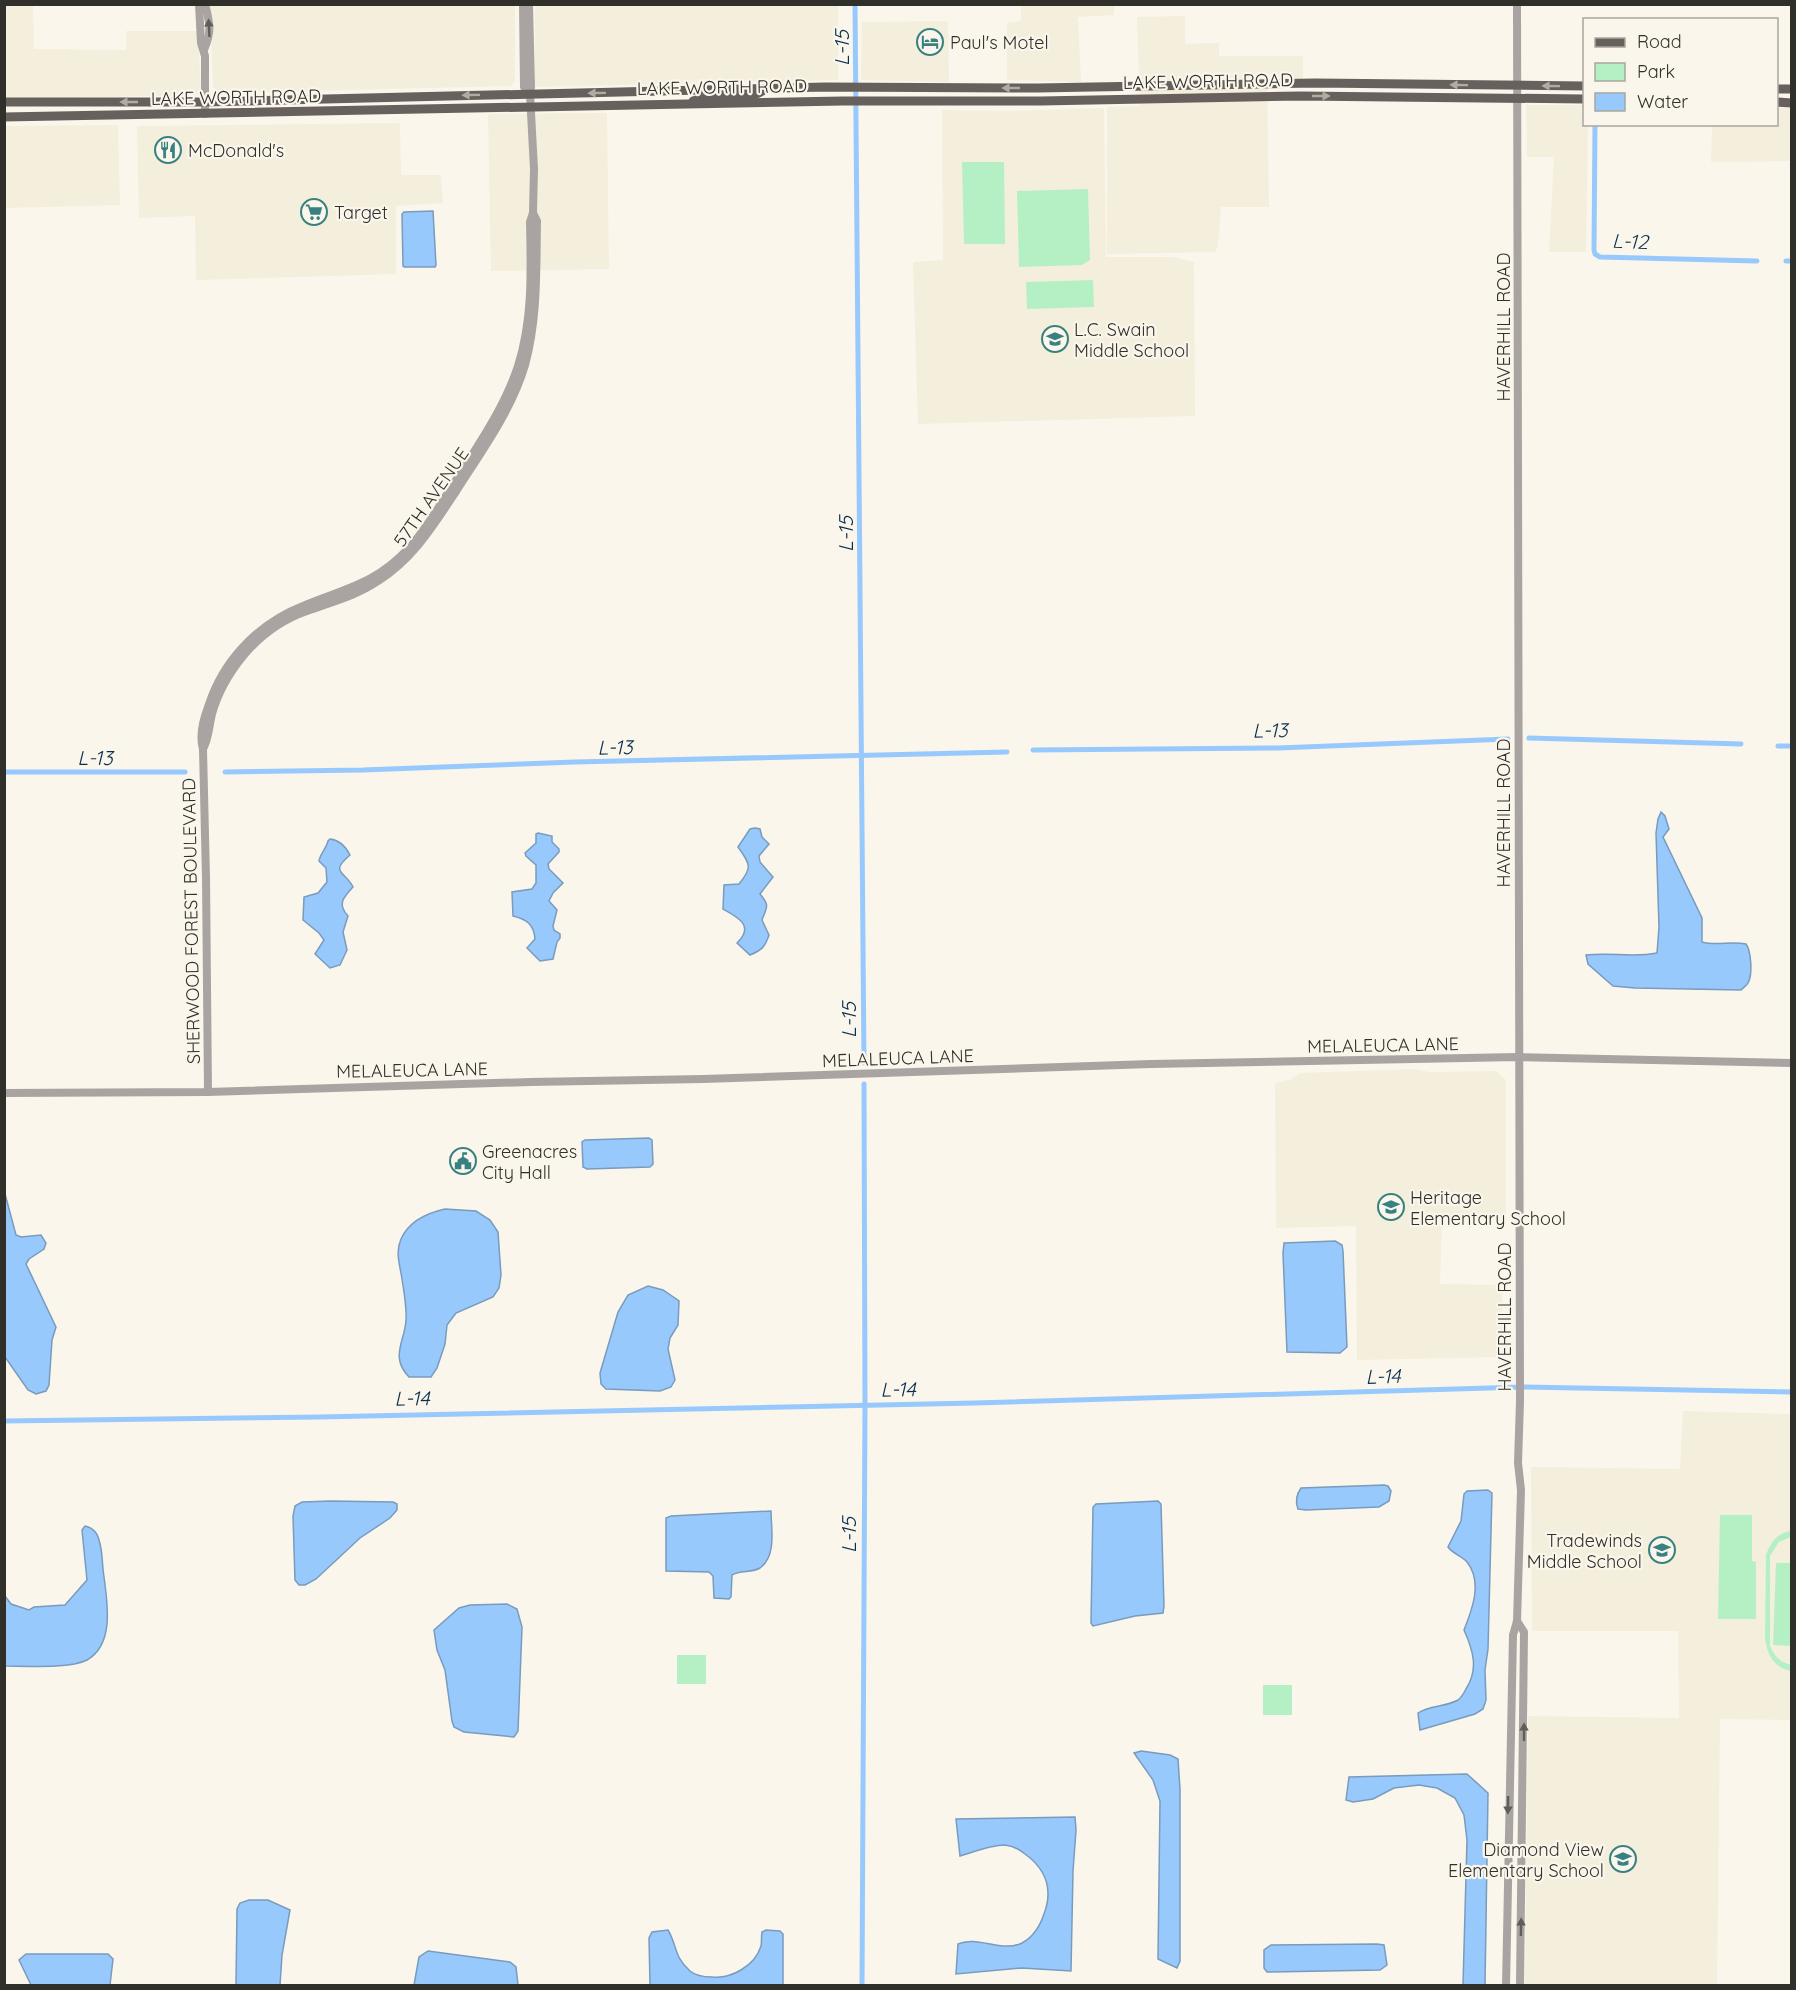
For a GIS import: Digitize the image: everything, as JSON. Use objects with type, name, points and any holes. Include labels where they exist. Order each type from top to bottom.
[{"type":"main road","name":"LAKE WORTH ROAD","points":[[4,102],[204,102],[825,87],[969,88],[1395,83],[1583,86]]},
{"type":"main road","points":[[1367,97],[1395,83]]},
{"type":"main road","points":[[765,104],[776,93],[811,93],[825,87]]},
{"type":"main road","points":[[1028,101],[1032,97],[1083,94],[1095,87]]},
{"type":"main road","points":[[685,104],[702,98],[755,96],[765,88]]},
{"type":"main road","points":[[904,101],[908,96],[916,93],[964,92],[969,88]]},
{"type":"main road","points":[[366,110],[372,104],[379,102],[417,101],[428,96]]},
{"type":"main road","name":"LAKE WORTH ROAD","points":[[4,117],[843,101],[1367,97],[1583,99]]},
{"type":"main road","points":[[294,112],[308,107],[356,105],[367,98]]},
{"type":"street","points":[[199,4],[201,43],[204,50],[205,114]]},
{"type":"street","points":[[204,50],[210,36],[205,4]]},
{"type":"street","name":"57TH AVENUE","points":[[523,4],[524,86],[530,94]]},
{"type":"street","name":"57TH AVENUE","points":[[203,749],[207,742],[220,691],[246,652],[282,623],[305,611],[364,590],[406,560],[425,538],[497,427],[512,399],[524,366],[532,333],[537,278],[537,221],[533,213],[529,4]]},
{"type":"street","name":"HAVERHILL ROAD","points":[[1506,1986],[1512,1635],[1517,1621],[1521,1490],[1518,1463],[1520,1370],[1517,4]]},
{"type":"street","name":"SHERWOOD FOREST BOULEVARD","points":[[203,749],[207,898],[208,1092]]},
{"type":"street","name":"MELALEUCA LANE","points":[[4,1094],[208,1092],[1151,1064],[1518,1057],[1791,1063]]},
{"type":"street","name":"HAVERHILL ROAD","points":[[1517,1621],[1524,1632],[1521,1986]]},
{"type":"shaded area","points":[[5,5],[33,5],[34,49],[126,50],[126,31],[198,31],[201,95],[5,99]]},
{"type":"shaded area","points":[[210,5],[515,5],[515,81],[511,86],[218,93],[213,86]]},
{"type":"shaded area","points":[[535,5],[838,5],[838,80],[535,87]]},
{"type":"shaded area","points":[[1021,5],[1114,5],[1114,15],[1078,17],[1081,82],[1007,80],[1007,23],[1021,21]]},
{"type":"shaded area","points":[[1185,16],[1185,44],[1219,43],[1219,56],[1303,56],[1303,79],[1267,79],[1269,207],[1221,207],[1216,251],[1107,254],[1107,107],[1140,106],[1137,17]]},
{"type":"shaded area","points":[[948,21],[949,82],[861,80],[862,22]]},
{"type":"shaded area","points":[[1526,105],[1583,105],[1583,126],[1588,126],[1586,252],[1549,252],[1554,157],[1527,157]]},
{"type":"shaded area","name":"L.C. Swain Middle School","points":[[1104,108],[1106,257],[1173,257],[1194,262],[1195,416],[918,424],[913,262],[943,260],[942,110],[1008,111]]},
{"type":"shaded area","points":[[1778,108],[1791,108],[1791,161],[1711,162],[1712,126],[1778,126]]},
{"type":"shaded area","points":[[607,113],[609,269],[491,271],[488,114]]},
{"type":"shaded area","points":[[400,123],[401,175],[441,175],[443,203],[396,206],[396,274],[196,280],[195,216],[139,218],[137,126]]},
{"type":"shaded area","points":[[118,125],[120,205],[5,208],[5,126]]},
{"type":"shaded area","name":"Heritage Elementary School","points":[[1416,1069],[1429,1072],[1496,1071],[1506,1080],[1506,1218],[1442,1220],[1440,1284],[1502,1285],[1502,1357],[1357,1360],[1356,1226],[1276,1228],[1275,1083],[1292,1079],[1300,1073]]},
{"type":"shaded area","points":[[1683,1411],[1791,1414],[1791,1720],[1720,1719],[1717,1985],[1525,1986],[1528,1716],[1679,1718],[1678,1631],[1532,1631],[1531,1467],[1680,1469]]},
{"type":"green space","points":[[962,162],[1004,162],[1005,244],[964,244]]},
{"type":"green space","points":[[1088,189],[1090,260],[1082,265],[1019,267],[1017,191]]},
{"type":"green space","points":[[1093,280],[1094,307],[1027,309],[1026,282]]},
{"type":"green space","points":[[1720,1515],[1752,1515],[1752,1561],[1756,1562],[1756,1619],[1718,1619]]},
{"type":"green space","points":[[1791,1531],[1791,1537],[1779,1542],[1770,1556],[1770,1646],[1778,1658],[1791,1665],[1791,1671],[1775,1663],[1767,1649],[1765,1637],[1766,1555],[1775,1539]]},
{"type":"green space","points":[[1776,1563],[1791,1563],[1791,1646],[1773,1645]]},
{"type":"green space","points":[[677,1655],[706,1655],[706,1684],[677,1684]]},
{"type":"green space","points":[[1263,1685],[1292,1685],[1292,1715],[1263,1715]]},
{"type":"water","points":[[433,211],[435,267],[404,267],[402,214]]},
{"type":"water","points":[[1661,812],[1665,816],[1669,829],[1663,837],[1702,918],[1702,942],[1740,943],[1748,947],[1751,963],[1750,974],[1748,983],[1741,990],[1613,986],[1588,964],[1586,955],[1657,953],[1659,927],[1656,833]]},
{"type":"water","points":[[750,829],[760,829],[762,837],[769,844],[759,856],[760,862],[773,877],[760,894],[766,904],[762,920],[769,935],[762,948],[750,955],[737,943],[745,932],[742,923],[723,909],[724,885],[739,884],[748,869],[747,862],[738,847]]},
{"type":"water","points":[[538,833],[552,836],[552,842],[559,849],[548,864],[549,869],[563,883],[549,901],[557,910],[553,926],[554,930],[560,934],[560,938],[553,959],[540,961],[527,948],[535,939],[531,926],[513,916],[512,892],[532,889],[536,883],[536,865],[525,853],[536,843]]},
{"type":"water","points":[[330,839],[342,844],[350,855],[340,865],[340,869],[353,887],[342,904],[348,916],[343,932],[347,950],[340,965],[330,968],[315,954],[324,940],[303,920],[304,897],[318,893],[327,882],[326,868],[319,861]]},
{"type":"water","points":[[649,1138],[652,1140],[653,1164],[650,1167],[587,1169],[583,1167],[582,1142],[585,1140]]},
{"type":"water","points":[[4,1190],[16,1235],[21,1237],[41,1235],[46,1243],[44,1249],[29,1259],[26,1264],[56,1327],[52,1340],[49,1385],[46,1391],[36,1394],[28,1390],[5,1357]]},
{"type":"water","points":[[445,1209],[476,1211],[490,1220],[498,1232],[501,1275],[499,1288],[493,1297],[456,1313],[447,1325],[445,1344],[437,1368],[431,1377],[409,1377],[403,1370],[399,1356],[406,1316],[398,1259],[399,1244],[404,1233],[414,1223],[425,1216]]},
{"type":"water","points":[[1335,1241],[1342,1245],[1343,1251],[1347,1347],[1340,1353],[1287,1352],[1284,1243]]},
{"type":"water","points":[[648,1286],[663,1290],[679,1301],[678,1325],[670,1338],[668,1349],[675,1380],[671,1387],[660,1391],[606,1389],[601,1384],[600,1373],[618,1312],[628,1295]]},
{"type":"water","points":[[1388,1486],[1391,1491],[1389,1501],[1379,1507],[1306,1510],[1298,1509],[1297,1506],[1296,1498],[1301,1488]]},
{"type":"water","points":[[1488,1490],[1492,1493],[1488,1649],[1485,1670],[1486,1700],[1483,1709],[1475,1714],[1420,1730],[1418,1713],[1458,1700],[1470,1682],[1473,1660],[1464,1630],[1474,1596],[1474,1578],[1467,1562],[1448,1547],[1461,1521],[1464,1494],[1467,1491]]},
{"type":"water","points":[[1158,1501],[1161,1504],[1163,1613],[1135,1616],[1093,1626],[1091,1623],[1093,1507],[1096,1504]]},
{"type":"water","points":[[302,1502],[393,1502],[397,1504],[397,1510],[390,1518],[360,1538],[316,1579],[305,1585],[299,1585],[295,1580],[293,1516],[295,1506]]},
{"type":"water","points":[[771,1511],[772,1541],[769,1556],[760,1568],[732,1575],[729,1599],[714,1598],[713,1576],[709,1572],[666,1571],[666,1518]]},
{"type":"water","points":[[85,1526],[96,1533],[101,1550],[107,1605],[106,1631],[103,1642],[87,1660],[79,1663],[5,1666],[5,1596],[11,1604],[29,1610],[34,1607],[65,1605],[87,1580],[82,1530]]},
{"type":"water","points":[[507,1604],[517,1609],[522,1627],[518,1731],[514,1737],[464,1732],[454,1727],[452,1721],[445,1670],[437,1650],[434,1630],[459,1608],[470,1605]]},
{"type":"water","points":[[1141,1751],[1170,1755],[1178,1759],[1180,1961],[1177,1968],[1158,1959],[1160,1801],[1153,1780],[1134,1753]]},
{"type":"water","points":[[1467,1774],[1488,1793],[1485,1985],[1463,1985],[1467,1840],[1464,1815],[1455,1798],[1437,1788],[1419,1785],[1394,1788],[1373,1799],[1353,1802],[1346,1800],[1349,1777]]},
{"type":"water","points":[[1075,1817],[1071,1971],[1022,1968],[956,1974],[958,1944],[973,1941],[1014,1946],[1030,1938],[1044,1914],[1048,1889],[1043,1874],[1033,1860],[1008,1845],[982,1849],[960,1856],[956,1819]]},
{"type":"water","points":[[249,1900],[268,1900],[290,1910],[282,1955],[280,1985],[236,1985],[237,1909],[240,1903]]},
{"type":"water","points":[[668,1930],[678,1956],[685,1966],[695,1974],[712,1977],[727,1976],[741,1970],[758,1953],[762,1932],[780,1931],[783,1934],[783,1985],[650,1985],[649,1938],[652,1932]]},
{"type":"water","points":[[1271,1945],[1384,1945],[1387,1965],[1380,1970],[1267,1972],[1264,1968],[1264,1950]]},
{"type":"water","points":[[428,1951],[510,1962],[516,1967],[518,1985],[414,1985],[419,1957]]},
{"type":"water","points":[[26,1954],[108,1954],[113,1959],[110,1985],[31,1985],[19,1960]]},
{"type":"waterway","name":"L-15","points":[[855,4],[864,1063]]},
{"type":"waterway","name":"L-12","points":[[1595,126],[1595,254],[1600,257],[1757,261]]},
{"type":"waterway","name":"L-12","points":[[1786,261],[1792,261]]},
{"type":"waterway","name":"L-13","points":[[1529,738],[1741,744]]},
{"type":"waterway","name":"L-13","points":[[1033,750],[1278,748],[1508,739]]},
{"type":"waterway","name":"L-13","points":[[1778,746],[1792,746]]},
{"type":"waterway","name":"L-13","points":[[225,772],[1007,752]]},
{"type":"waterway","name":"L-13","points":[[4,772],[185,772]]},
{"type":"waterway","name":"L-15","points":[[862,1986],[864,1084]]},
{"type":"waterway","name":"L-14","points":[[4,1421],[320,1417],[975,1403],[1523,1387],[1792,1392]]},
{"type":"place","name":"Paul's Motel","points":[[930,42]]},
{"type":"place","name":"McDonald's","points":[[168,150]]},
{"type":"place","name":"Target","points":[[314,212]]},
{"type":"place","name":"L.C. Swain Middle School","points":[[1055,339]]},
{"type":"place","name":"Greenacres City Hall","points":[[463,1161]]},
{"type":"place","name":"Heritage Elementary School","points":[[1391,1207]]},
{"type":"place","name":"Tradewinds Middle School","points":[[1662,1550]]},
{"type":"place","name":"Diamond View Elementary School","points":[[1623,1859]]}]
